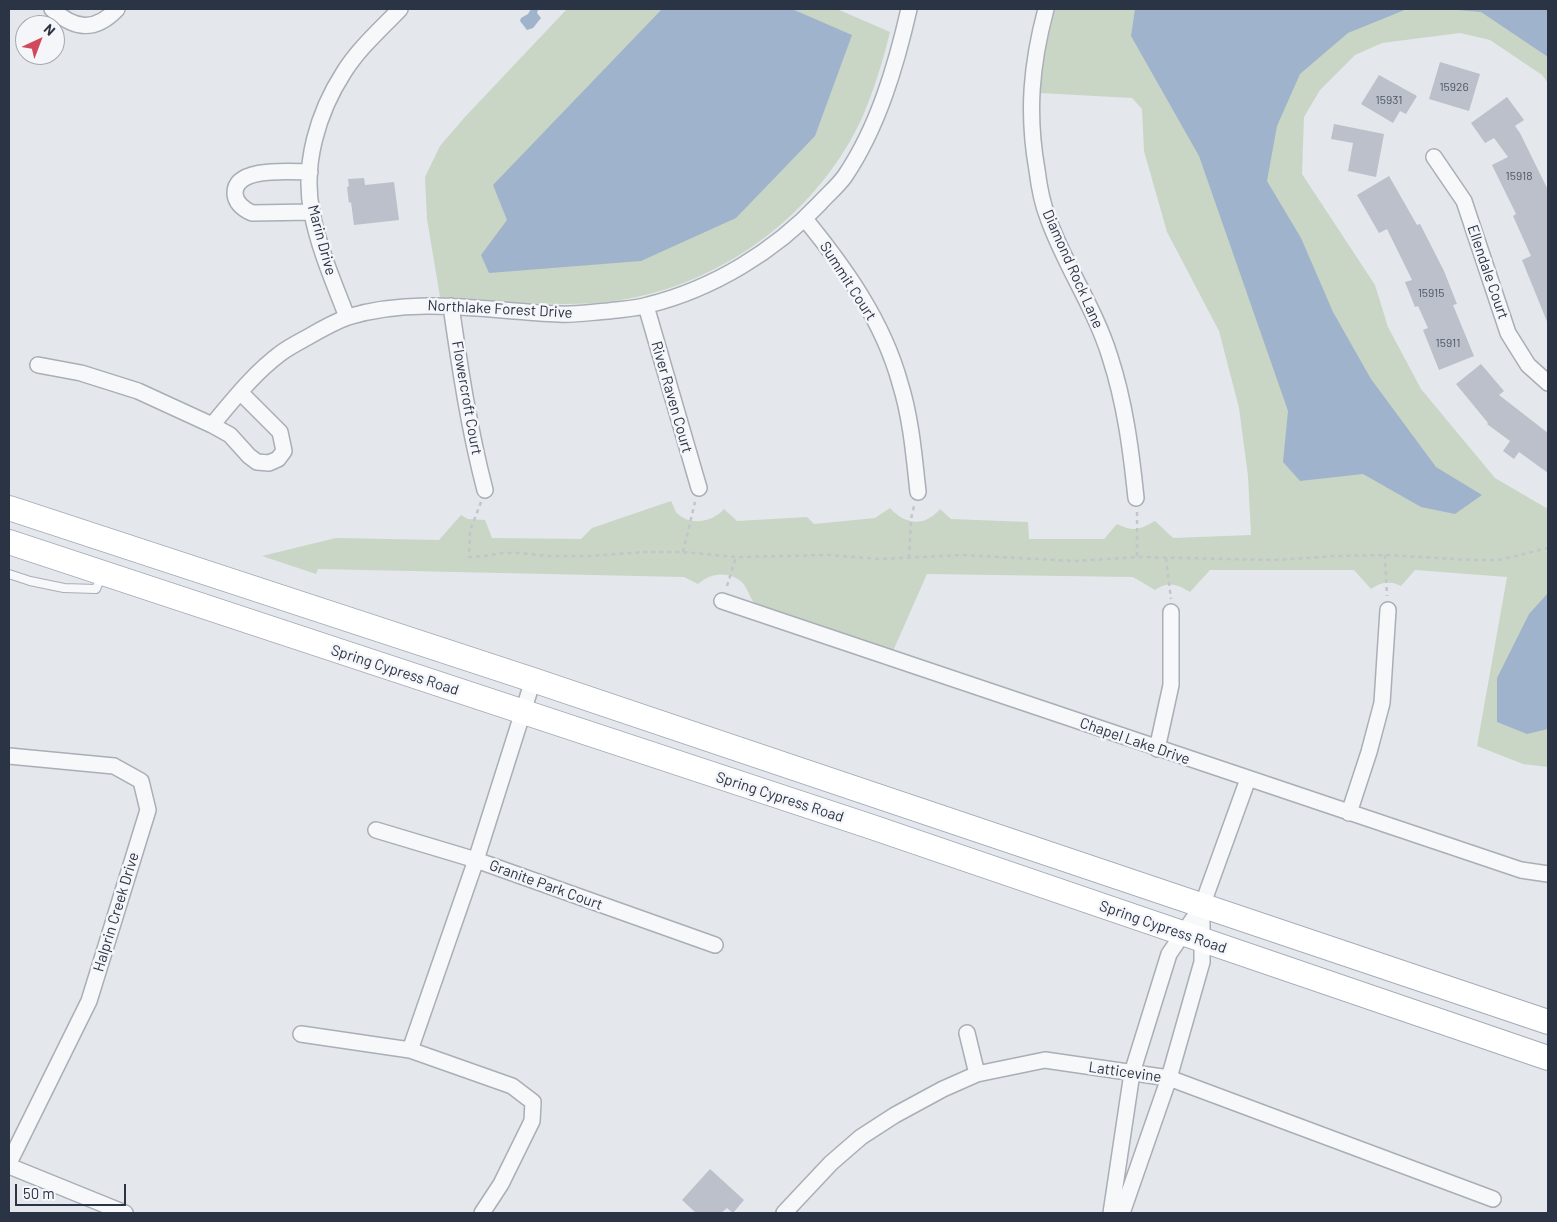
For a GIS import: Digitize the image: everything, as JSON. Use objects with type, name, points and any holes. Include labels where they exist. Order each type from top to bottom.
[{"type":"main road","points":[[9,508],[533,680],[1548,1022]]},
{"type":"main road","name":"Spring Cypress Road","points":[[9,542],[869,826],[1548,1058]]},
{"type":"main road","points":[[869,826],[879,796]]},
{"type":"street","points":[[52,9],[73,24],[87,26],[98,24],[117,9]]},
{"type":"street","name":"Marin Drive","points":[[347,318],[326,264],[312,212],[310,158],[324,112],[345,70],[360,51],[400,9]]},
{"type":"street","name":"Northlake Forest Drive","points":[[212,425],[240,392],[281,353],[318,331],[347,318],[393,308],[424,306],[452,306],[560,314],[646,306],[669,299],[720,277],[772,245],[805,219],[844,177],[872,127],[899,51],[909,9]]},
{"type":"street","name":"Diamond Rock Lane","points":[[1046,9],[1034,60],[1030,107],[1033,146],[1039,183],[1048,218],[1089,305],[1110,356],[1124,405],[1136,498]]},
{"type":"street","name":"Ellendale Court","points":[[1434,157],[1464,201],[1508,333],[1528,364],[1548,383]]},
{"type":"street","points":[[310,172],[255,173],[239,182],[235,192],[237,203],[252,213],[312,212]]},
{"type":"street","name":"Summit Court","points":[[805,219],[861,295],[891,357],[900,382],[913,442],[918,492]]},
{"type":"street","name":"Flowercroft Court","points":[[452,306],[463,387],[475,452],[485,490]]},
{"type":"street","name":"River Raven Court","points":[[646,306],[698,488]]},
{"type":"street","points":[[38,364],[81,373],[138,391],[230,435],[257,462],[269,464],[278,459],[284,451],[280,432],[240,392]]},
{"type":"street","name":"Chapel Lake Drive","points":[[722,601],[1521,870],[1548,874]]},
{"type":"street","points":[[1349,813],[1369,752],[1382,703],[1388,610]]},
{"type":"street","points":[[1157,748],[1171,685],[1171,612]]},
{"type":"street","points":[[410,1050],[476,860],[533,680]]},
{"type":"street","name":"Halprin Creek Drive","points":[[9,756],[114,766],[142,781],[148,810],[89,1000],[9,1165]]},
{"type":"street","points":[[1122,1213],[1169,1078],[1202,962],[1193,937],[1202,906],[1248,779]]},
{"type":"street","name":"Granite Park Court","points":[[376,830],[476,860],[715,945]]},
{"type":"street","points":[[1110,1213],[1132,1073],[1169,954],[1193,937]]},
{"type":"street","points":[[967,1033],[977,1074]]},
{"type":"street","points":[[301,1034],[410,1050],[512,1086],[533,1102],[532,1121],[501,1184],[482,1213]]},
{"type":"street","name":"Latticevine","points":[[784,1213],[831,1163],[861,1138],[895,1115],[942,1089],[977,1074],[1045,1060],[1169,1078],[1493,1199]]},
{"type":"street","points":[[9,1165],[125,1213]]},
{"type":"lane","points":[[9,574],[30,581],[64,588],[96,589],[103,573]]},
{"type":"path","points":[[683,552],[698,488]]},
{"type":"path","points":[[485,490],[470,531],[469,557],[502,553],[589,556],[683,552],[736,557],[821,555],[880,559],[962,555],[1074,561],[1137,557],[1275,560],[1385,555],[1499,560],[1548,548]]},
{"type":"path","points":[[909,558],[911,519],[918,492]]},
{"type":"path","points":[[1136,498],[1137,557]]},
{"type":"path","points":[[1385,555],[1388,610]]},
{"type":"path","points":[[722,601],[736,557]]},
{"type":"path","points":[[1166,558],[1171,612]]},
{"type":"green space","points":[[567,9],[837,9],[890,32],[878,75],[862,118],[841,155],[816,189],[786,220],[753,246],[716,268],[678,285],[637,297],[595,303],[537,303],[440,297],[427,219],[425,177],[440,146]]},
{"type":"green space","points":[[1055,9],[1548,9],[1548,83],[1542,75],[1490,40],[1460,33],[1382,43],[1355,55],[1320,90],[1304,117],[1302,174],[1375,285],[1388,327],[1421,389],[1495,478],[1548,509],[1548,767],[1523,764],[1477,746],[1507,577],[1415,570],[1401,586],[1385,583],[1371,589],[1354,570],[1210,570],[1190,592],[1172,585],[1164,585],[1155,590],[1133,577],[927,574],[893,651],[758,606],[739,580],[726,575],[716,575],[698,584],[684,577],[318,569],[316,574],[262,556],[336,538],[439,540],[461,515],[468,519],[485,520],[492,538],[581,539],[592,528],[671,501],[676,512],[681,517],[694,521],[707,520],[724,509],[737,521],[807,517],[814,524],[875,518],[890,508],[902,518],[915,522],[928,519],[940,509],[951,519],[1028,522],[1029,539],[1104,539],[1117,524],[1136,529],[1155,521],[1173,538],[1251,535],[1248,476],[1239,408],[1219,331],[1167,232],[1144,151],[1142,109],[1132,98],[1040,93],[1042,64]]},
{"type":"water","points":[[531,9],[538,10],[537,13],[541,18],[533,28],[527,30],[520,21]]},
{"type":"water","points":[[662,9],[792,9],[852,35],[815,136],[736,218],[641,261],[489,273],[481,255],[507,220],[493,185]]},
{"type":"water","points":[[1135,9],[1407,9],[1348,33],[1300,74],[1277,126],[1267,181],[1301,238],[1333,312],[1371,379],[1436,467],[1482,495],[1455,514],[1421,507],[1363,474],[1300,481],[1283,462],[1288,411],[1199,156],[1131,36]]},
{"type":"water","points":[[1445,9],[1548,9],[1548,57],[1481,12]]},
{"type":"water","points":[[1548,593],[1548,729],[1527,734],[1497,722],[1497,678],[1529,614]]},
{"type":"building","points":[[1440,62],[1480,74],[1469,111],[1429,99]]},
{"type":"building","points":[[1379,75],[1417,96],[1406,114],[1400,111],[1393,123],[1361,104]]},
{"type":"building","points":[[1507,97],[1524,120],[1515,126],[1548,190],[1548,324],[1522,260],[1531,256],[1513,216],[1516,214],[1492,165],[1508,157],[1494,138],[1485,143],[1471,123]]},
{"type":"building","points":[[1334,124],[1384,134],[1376,177],[1348,171],[1353,143],[1331,139]]},
{"type":"building","points":[[1389,176],[1417,225],[1420,224],[1444,271],[1457,304],[1453,305],[1474,356],[1439,370],[1423,330],[1428,328],[1418,306],[1415,307],[1405,282],[1412,280],[1387,229],[1379,233],[1357,195]]},
{"type":"building","points":[[364,178],[365,185],[394,182],[399,220],[354,225],[351,202],[349,203],[348,179]]},
{"type":"building","points":[[1481,364],[1504,391],[1499,395],[1548,433],[1548,473],[1519,452],[1514,459],[1503,451],[1510,441],[1487,424],[1456,384]]},
{"type":"building","points":[[710,1169],[744,1200],[733,1213],[727,1208],[721,1213],[696,1213],[682,1200]]}]
